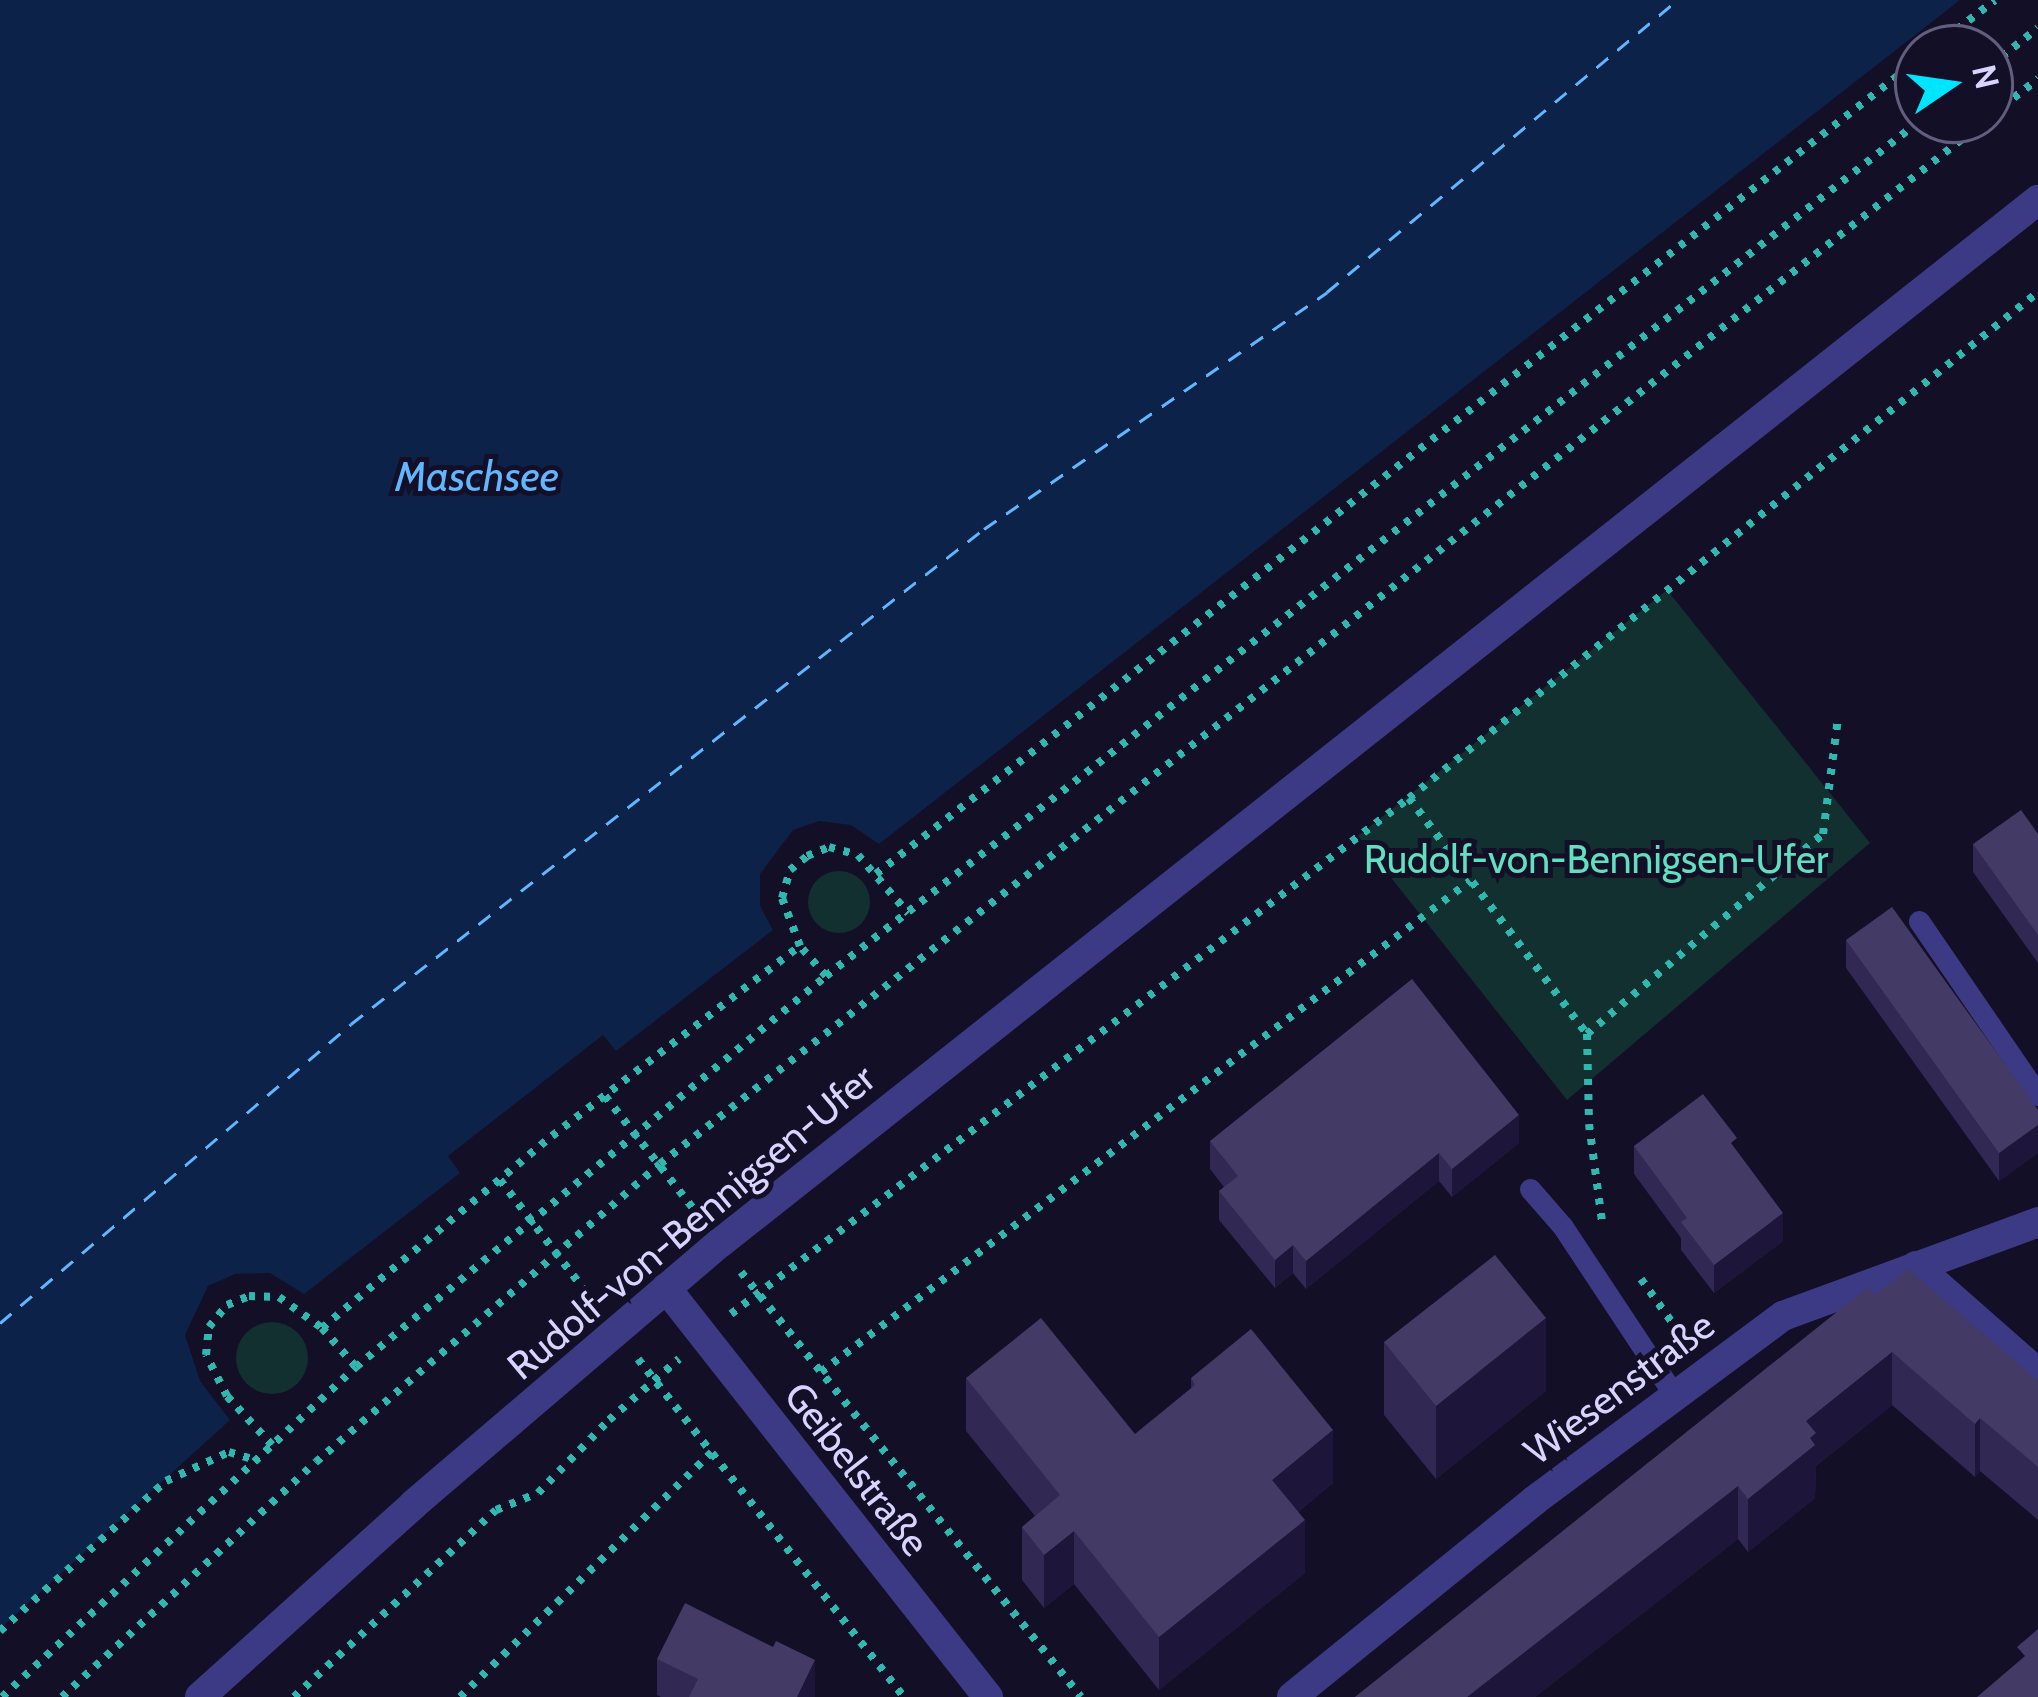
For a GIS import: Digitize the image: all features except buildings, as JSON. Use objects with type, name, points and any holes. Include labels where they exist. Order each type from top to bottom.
[{"type":"street","name":"Rudolf-von-Bennigsen-Ufer","points":[[200,1697],[720,1243],[2038,200]]},
{"type":"street","name":"Wiesenstraße","points":[[1292,1697],[1674,1395],[1783,1316],[2038,1222]]},
{"type":"street","points":[[1916,1266],[2038,1373]]},
{"type":"street","name":"Geibelstraße","points":[[666,1288],[988,1697]]},
{"type":"lane","points":[[1919,921],[2038,1094]]},
{"type":"lane","points":[[1530,1189],[1563,1227],[1674,1395]]},
{"type":"path","points":[[1964,24],[1994,0]]},
{"type":"path","points":[[2014,47],[2038,28]]},
{"type":"path","points":[[876,874],[1894,79]]},
{"type":"path","points":[[2014,98],[2038,79]]},
{"type":"path","points":[[2,1697],[356,1367],[826,976],[1894,141]]},
{"type":"path","points":[[62,1697],[316,1462],[660,1164],[1955,144]]},
{"type":"path","points":[[294,1697],[496,1510],[538,1492],[654,1380],[756,1291],[1409,798],[2038,292]]},
{"type":"path","points":[[1587,1034],[1823,834],[1838,719]]},
{"type":"path","points":[[1409,798],[1587,1034],[1589,1124],[1601,1221],[1614,1239]]},
{"type":"path","points":[[826,976],[800,946],[782,898],[790,870],[829,847],[857,854],[908,913]]},
{"type":"path","points":[[820,1372],[1470,881]]},
{"type":"path","points":[[322,1328],[604,1096],[800,946]]},
{"type":"path","points":[[604,1096],[1081,1697]]},
{"type":"path","points":[[500,1180],[904,1697]]},
{"type":"path","points":[[1639,1275],[1706,1371]]},
{"type":"path","points":[[272,1445],[227,1396],[206,1355],[209,1328],[226,1305],[250,1296],[279,1297],[322,1328],[356,1367]]},
{"type":"path","points":[[0,1631],[166,1481],[229,1452],[258,1461]]},
{"type":"path","points":[[460,1697],[712,1452]]},
{"type":"green space","name":"Rudolf-von-Bennigsen-Ufer","points":[[1667,590],[1870,843],[1567,1100],[1358,836]]},
{"type":"green space","points":[[839,871],[861,880],[870,902],[861,924],[839,933],[817,924],[808,902],[817,880]]},
{"type":"green space","points":[[272,1322],[298,1332],[308,1358],[298,1384],[272,1394],[246,1384],[236,1358],[246,1332]]},
{"type":"water","name":"Maschsee","points":[[0,0],[1960,0],[1929,24],[1894,24],[1894,52],[879,844],[851,825],[819,821],[793,830],[760,874],[760,906],[773,930],[616,1051],[603,1035],[448,1156],[460,1173],[304,1294],[270,1273],[235,1274],[208,1286],[185,1335],[200,1381],[230,1420],[0,1629]]},
{"type":"ferry route","points":[[0,1323],[351,1024],[984,529],[1327,292],[1677,0]]}]
